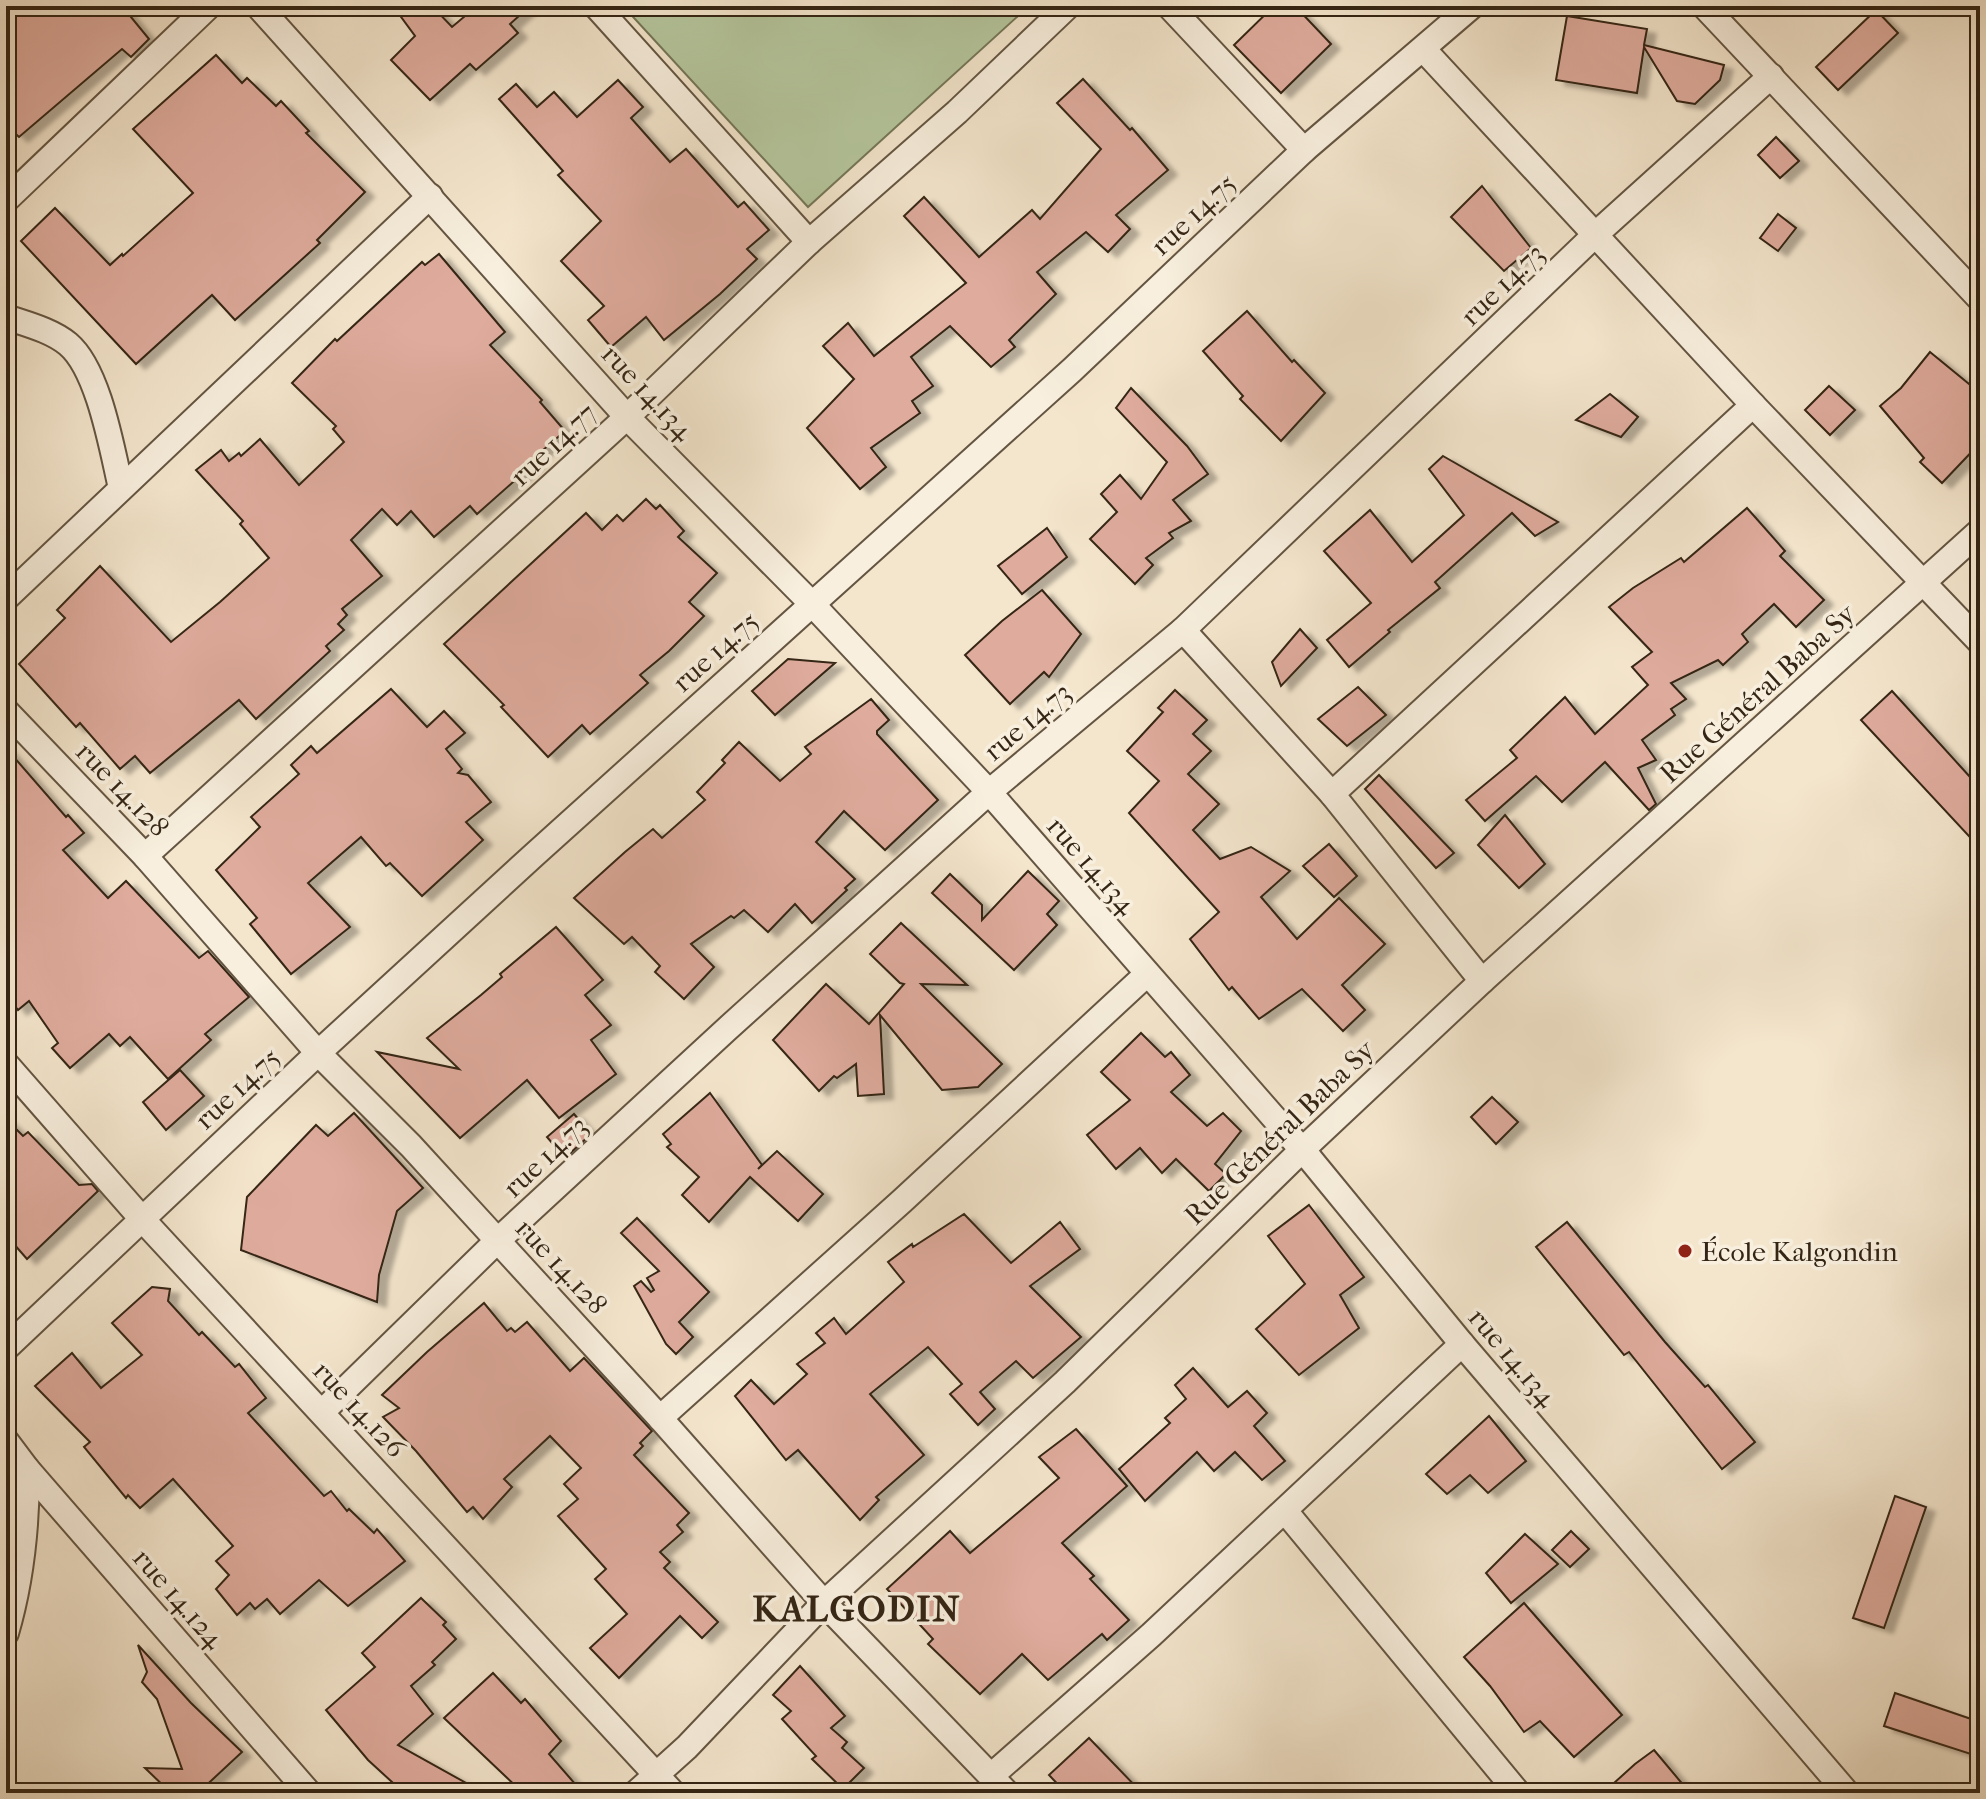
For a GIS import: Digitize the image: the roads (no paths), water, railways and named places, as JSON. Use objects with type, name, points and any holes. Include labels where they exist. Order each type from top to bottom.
[{"type":"street","points":[[6,200],[209,6]]},
{"type":"street","name":"rue 14.134","points":[[258,6],[627,417],[812,604],[989,792],[1302,1150],[1462,1344],[1847,1793]]},
{"type":"street","points":[[596,6],[809,242]]},
{"type":"street","name":"rue 14.77","points":[[145,856],[627,417],[809,242],[957,112],[1068,6]]},
{"type":"street","points":[[1169,6],[1304,150]]},
{"type":"street","name":"rue 14.75","points":[[6,1348],[318,1053],[1072,370],[1304,150],[1472,6]]},
{"type":"street","points":[[1704,6],[1980,299]]},
{"type":"street","points":[[1424,50],[1753,405],[1980,642]]},
{"type":"street","name":"rue 14.73","points":[[322,1412],[497,1241],[727,1029],[989,792],[1183,630],[1596,234],[1771,76]]},
{"type":"street","points":[[6,598],[430,196]]},
{"type":"street","points":[[6,317],[55,336],[69,344],[79,356],[99,398],[121,488]]},
{"type":"street","points":[[1332,794],[1753,405]]},
{"type":"street","name":"Rue Général Baba Sy","points":[[636,1793],[665,1785],[824,1603],[1065,1382],[1302,1150],[1482,981],[1980,531]]},
{"type":"street","points":[[1183,630],[1332,794],[1482,981]]},
{"type":"street","name":"rue 14.128","points":[[6,711],[145,856],[318,1053],[411,1146],[824,1603],[999,1784]]},
{"type":"street","points":[[660,1418],[902,1201],[1147,974]]},
{"type":"street","name":"rue 14.126","points":[[6,1064],[142,1219],[665,1785]]},
{"type":"street","points":[[999,1784],[1151,1635],[1462,1344]]},
{"type":"street","name":"rue 14.124","points":[[6,1441],[309,1793]]},
{"type":"street","points":[[6,1633],[26,1534],[27,1469]]},
{"type":"street","points":[[1285,1511],[1518,1793]]},
{"type":"lane","points":[[6,1510],[27,1469]]},
{"type":"place","name":"École Kalgondin","points":[[1685,1251]]},
{"type":"district","name":"KALGODIN","points":[[857,1608]]}]
